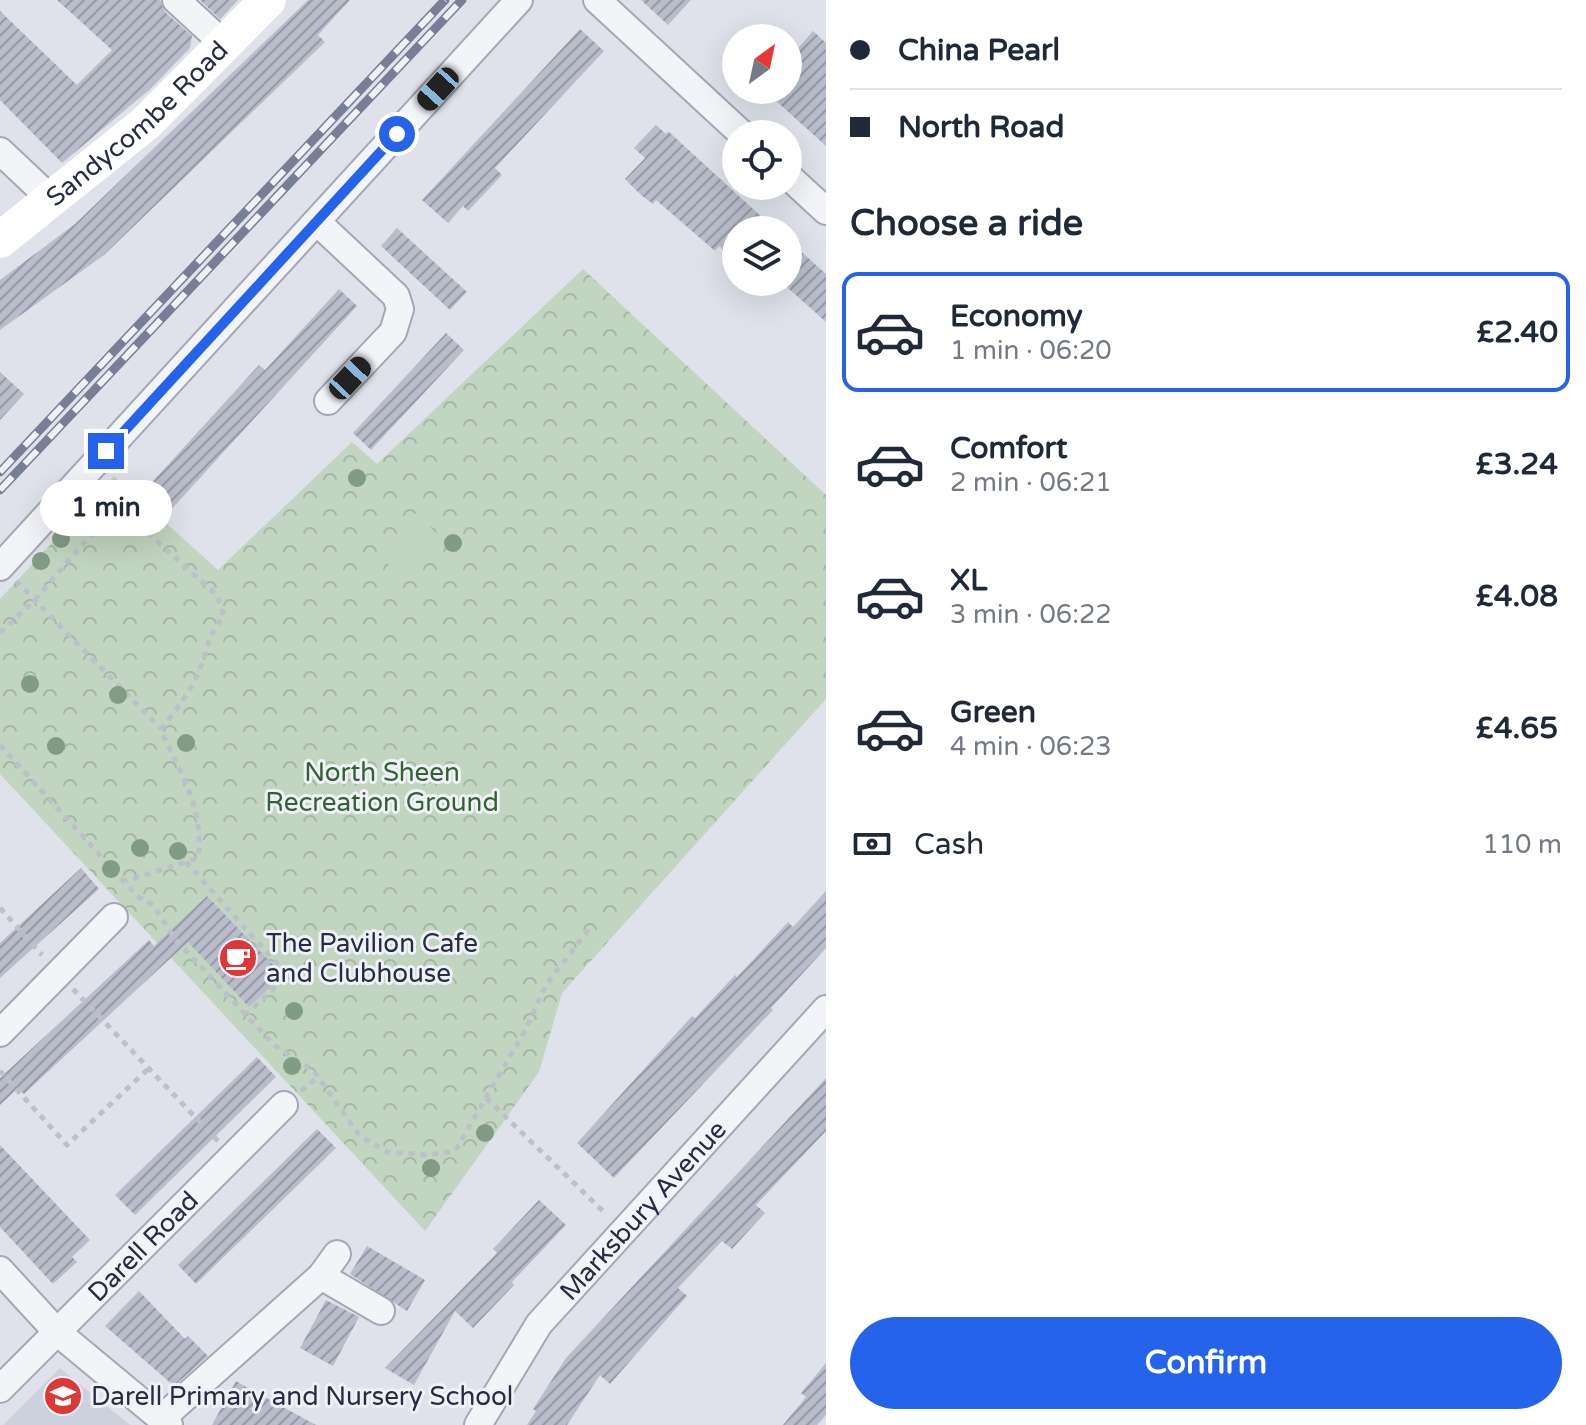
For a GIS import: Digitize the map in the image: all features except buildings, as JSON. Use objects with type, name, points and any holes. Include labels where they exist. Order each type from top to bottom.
[{"type":"main road","name":"Sandycombe Road","points":[[0,240],[146,123],[268,0]]},
{"type":"street","points":[[176,0],[225,45]]},
{"type":"street","points":[[0,566],[519,0]]},
{"type":"street","points":[[597,0],[727,120]]},
{"type":"street","points":[[0,151],[52,200]]},
{"type":"street","points":[[802,189],[826,211]]},
{"type":"street","points":[[317,222],[396,296],[400,309],[393,332],[328,401]]},
{"type":"street","points":[[0,1033],[114,917]]},
{"type":"street","name":"Marksbury Avenue","points":[[478,1425],[526,1340],[622,1229],[826,1009]]},
{"type":"street","name":"Darell Road","points":[[0,1389],[284,1105]]},
{"type":"street","points":[[0,1270],[57,1332],[166,1422],[321,1276],[337,1254]]},
{"type":"street","points":[[321,1276],[381,1311]]},
{"type":"path","points":[[0,633],[34,601],[101,523],[119,514],[141,527],[217,595],[224,616],[207,638],[201,667],[175,715],[161,729]]},
{"type":"path","points":[[0,566],[161,729],[175,763],[195,797],[201,837],[198,858],[126,881]]},
{"type":"path","points":[[0,745],[137,896],[160,912],[175,939],[274,1045],[313,1070],[360,1136],[387,1152],[429,1155],[455,1151],[526,1029],[546,985],[589,929]]},
{"type":"path","points":[[186,862],[287,975],[247,1014]]},
{"type":"path","points":[[0,908],[147,1070],[233,1156]]},
{"type":"path","points":[[0,1071],[67,1145],[147,1070]]},
{"type":"path","points":[[486,1098],[622,1229]]},
{"type":"shaded area","name":"Darell Primary and Nursery School","points":[[60,1368],[130,1425],[3,1425]]},
{"type":"green space","name":"North Sheen Recreation Ground","points":[[583,269],[826,495],[826,699],[562,993],[539,1072],[425,1231],[0,774],[0,599],[114,476],[218,570],[352,442],[377,464]]},
{"type":"green space","points":[[416,513],[442,539],[404,580],[379,555]]},
{"type":"railway","points":[[0,472],[445,0]]},
{"type":"railway","points":[[0,490],[462,0]]},
{"type":"place","name":"The Pavilion Cafe and Clubhouse","points":[[238,958]]},
{"type":"place","name":"Darell Primary and Nursery School","points":[[63,1396]]},
{"type":"route","points":[[106,451],[397,134]]}]
